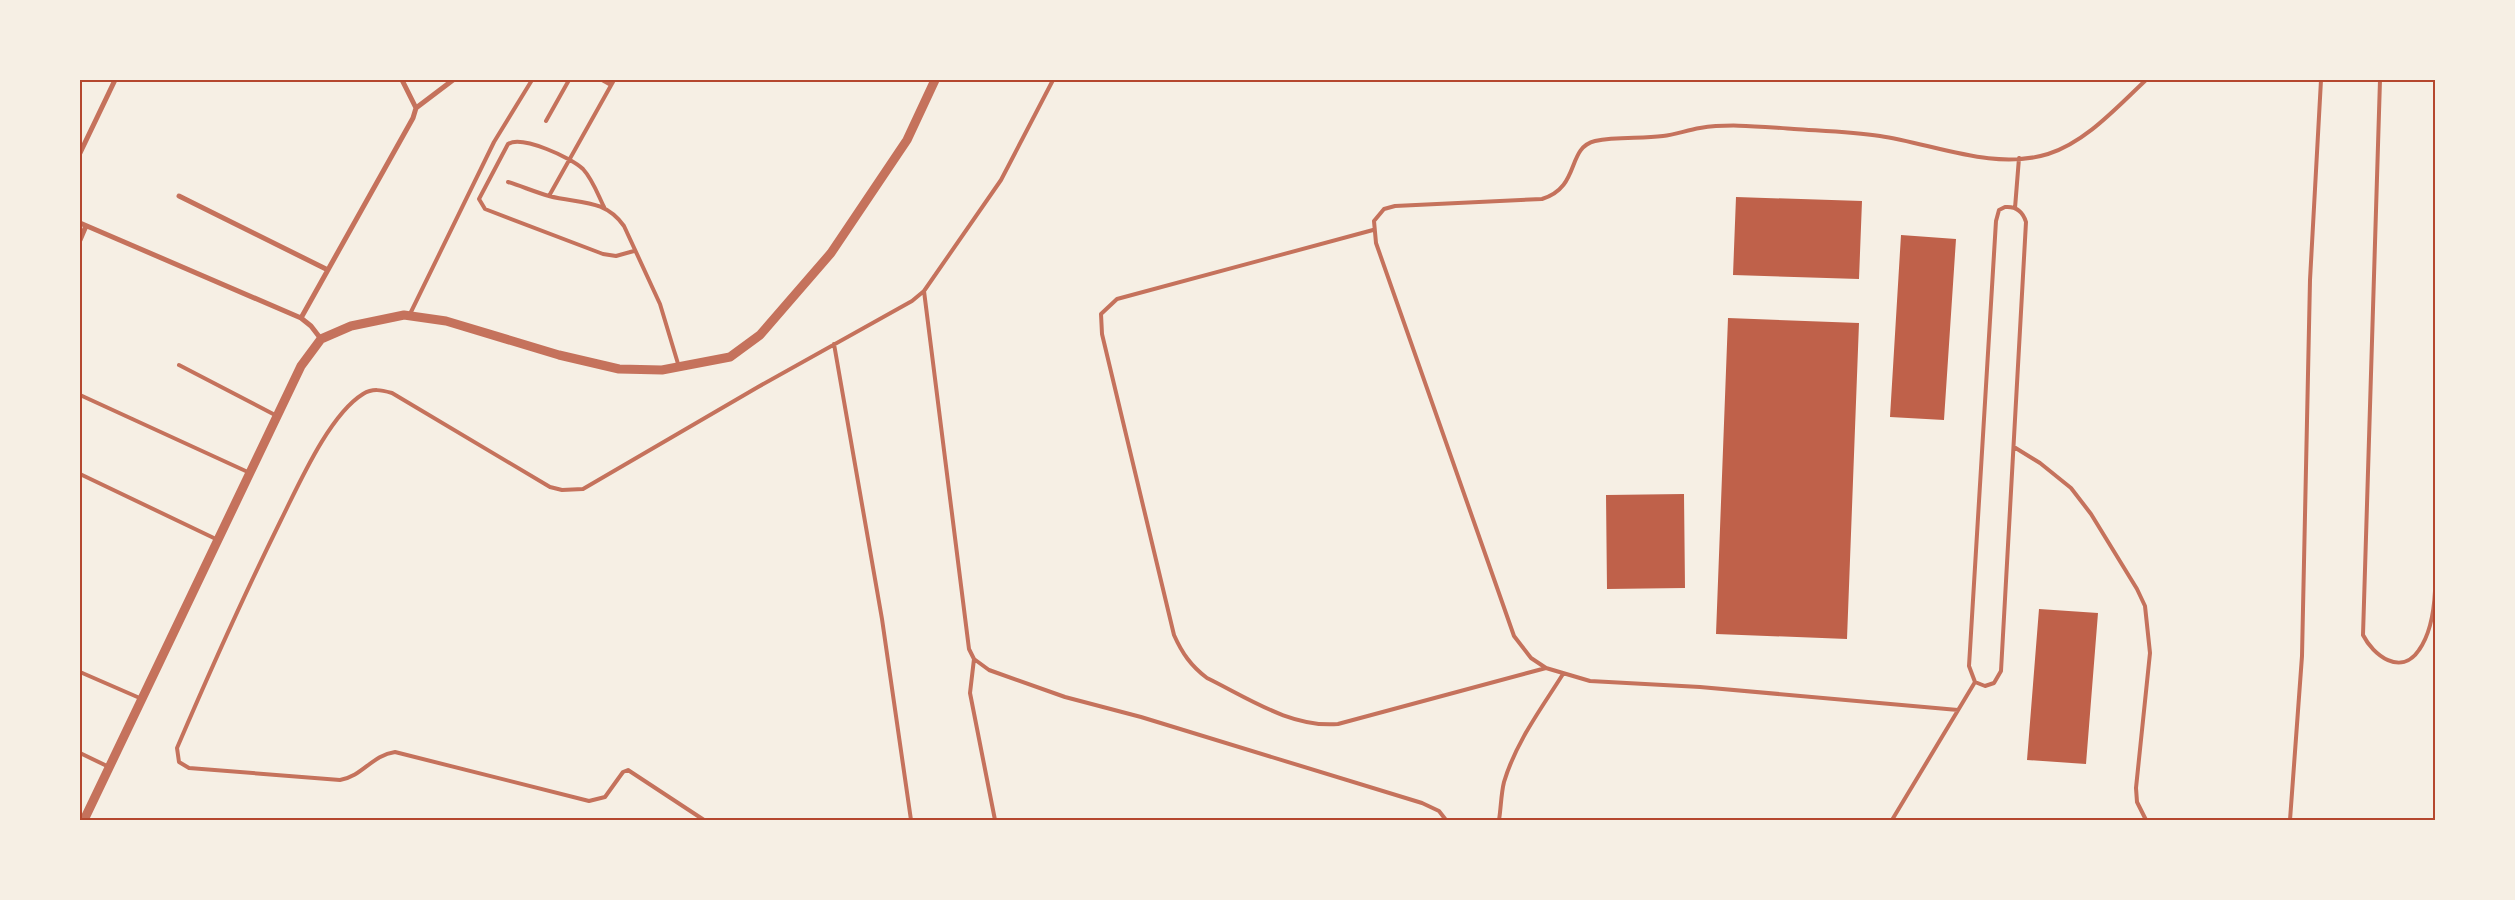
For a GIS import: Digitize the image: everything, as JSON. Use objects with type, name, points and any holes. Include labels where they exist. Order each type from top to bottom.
[{"type":"street","points":[[80,153],[115,80]]},
{"type":"street","points":[[402,80],[416,108]]},
{"type":"street","points":[[301,318],[413,118],[416,108],[453,80]]},
{"type":"street","points":[[84,820],[301,366],[321,339],[350,326],[409,316],[446,321],[559,355],[620,369],[662,370],[730,357],[760,335],[831,253],[906,140],[935,80]]},
{"type":"street","points":[[179,196],[328,270]]},
{"type":"street","points":[[80,223],[301,318],[311,326],[321,339]]},
{"type":"street","points":[[80,240],[86,226]]},
{"type":"lane","points":[[409,316],[494,142],[532,80]]},
{"type":"lane","points":[[546,121],[569,80]]},
{"type":"lane","points":[[602,80],[611,85]]},
{"type":"lane","points":[[549,196],[614,80]]},
{"type":"lane","points":[[704,820],[628,770],[623,772],[605,797],[589,801],[394,752],[380,757],[356,776],[340,780],[189,768],[179,762],[177,748],[230,624],[293,495],[332,427],[349,405],[362,394],[372,390],[392,393],[550,487],[574,490],[583,489],[912,301],[924,291],[1001,180],[1052,80]]},
{"type":"lane","points":[[1958,710],[1700,687],[1590,681],[1546,668],[1531,658],[1514,636],[1435,417],[1373,230],[1377,214],[1384,209],[1395,206],[1542,199],[1560,191],[1568,180],[1580,152],[1593,142],[1664,136],[1698,128],[1737,125],[1853,133],[1882,136],[1953,153],[1996,158],[2045,155],[2066,148],[2146,80]]},
{"type":"lane","points":[[2290,820],[2302,656],[2310,280],[2321,80]]},
{"type":"lane","points":[[2380,80],[2363,635],[2369,646],[2378,656],[2392,663],[2408,660],[2418,652],[2426,637],[2434,609],[2435,591]]},
{"type":"lane","points":[[604,207],[589,177],[569,159],[524,141],[513,140],[508,144],[479,199],[485,209],[603,254],[616,256],[634,251]]},
{"type":"lane","points":[[2015,208],[2019,158]]},
{"type":"lane","points":[[508,182],[549,196],[604,207],[616,215],[624,226],[660,304],[679,367]]},
{"type":"lane","points":[[2006,207],[2015,208],[2023,215],[2026,222],[2001,671],[1998,680],[1990,686],[1976,682],[1969,666],[1996,221],[1999,210],[2006,207]]},
{"type":"lane","points":[[1373,230],[1117,299],[1101,314],[1105,343],[1174,635],[1180,650],[1195,669],[1207,678],[1288,717],[1320,725],[1338,724],[1546,668]]},
{"type":"lane","points":[[924,291],[969,649],[974,659],[989,670],[1084,703],[1141,717],[1431,806],[1439,811],[1446,820]]},
{"type":"lane","points":[[834,344],[878,600],[911,820]]},
{"type":"lane","points":[[179,365],[277,416]]},
{"type":"lane","points":[[80,395],[250,474]]},
{"type":"lane","points":[[2014,448],[2040,463],[2070,488],[2091,514],[2137,589],[2145,606],[2150,653],[2136,788],[2137,802],[2146,820]]},
{"type":"lane","points":[[80,474],[218,540]]},
{"type":"lane","points":[[974,659],[970,693],[995,820]]},
{"type":"lane","points":[[80,672],[142,699]]},
{"type":"lane","points":[[1499,820],[1503,784],[1515,753],[1563,674]]},
{"type":"lane","points":[[1892,820],[1976,682]]},
{"type":"lane","points":[[80,753],[109,767]]},
{"type":"building","points":[[1736,197],[1862,201],[1859,279],[1733,275]]},
{"type":"building","points":[[1901,235],[1956,239],[1944,420],[1890,417]]},
{"type":"building","points":[[1728,318],[1859,323],[1847,639],[1716,634]]},
{"type":"building","points":[[1684,494],[1685,588],[1607,589],[1606,495]]},
{"type":"building","points":[[2039,609],[2098,613],[2086,764],[2027,760]]}]
